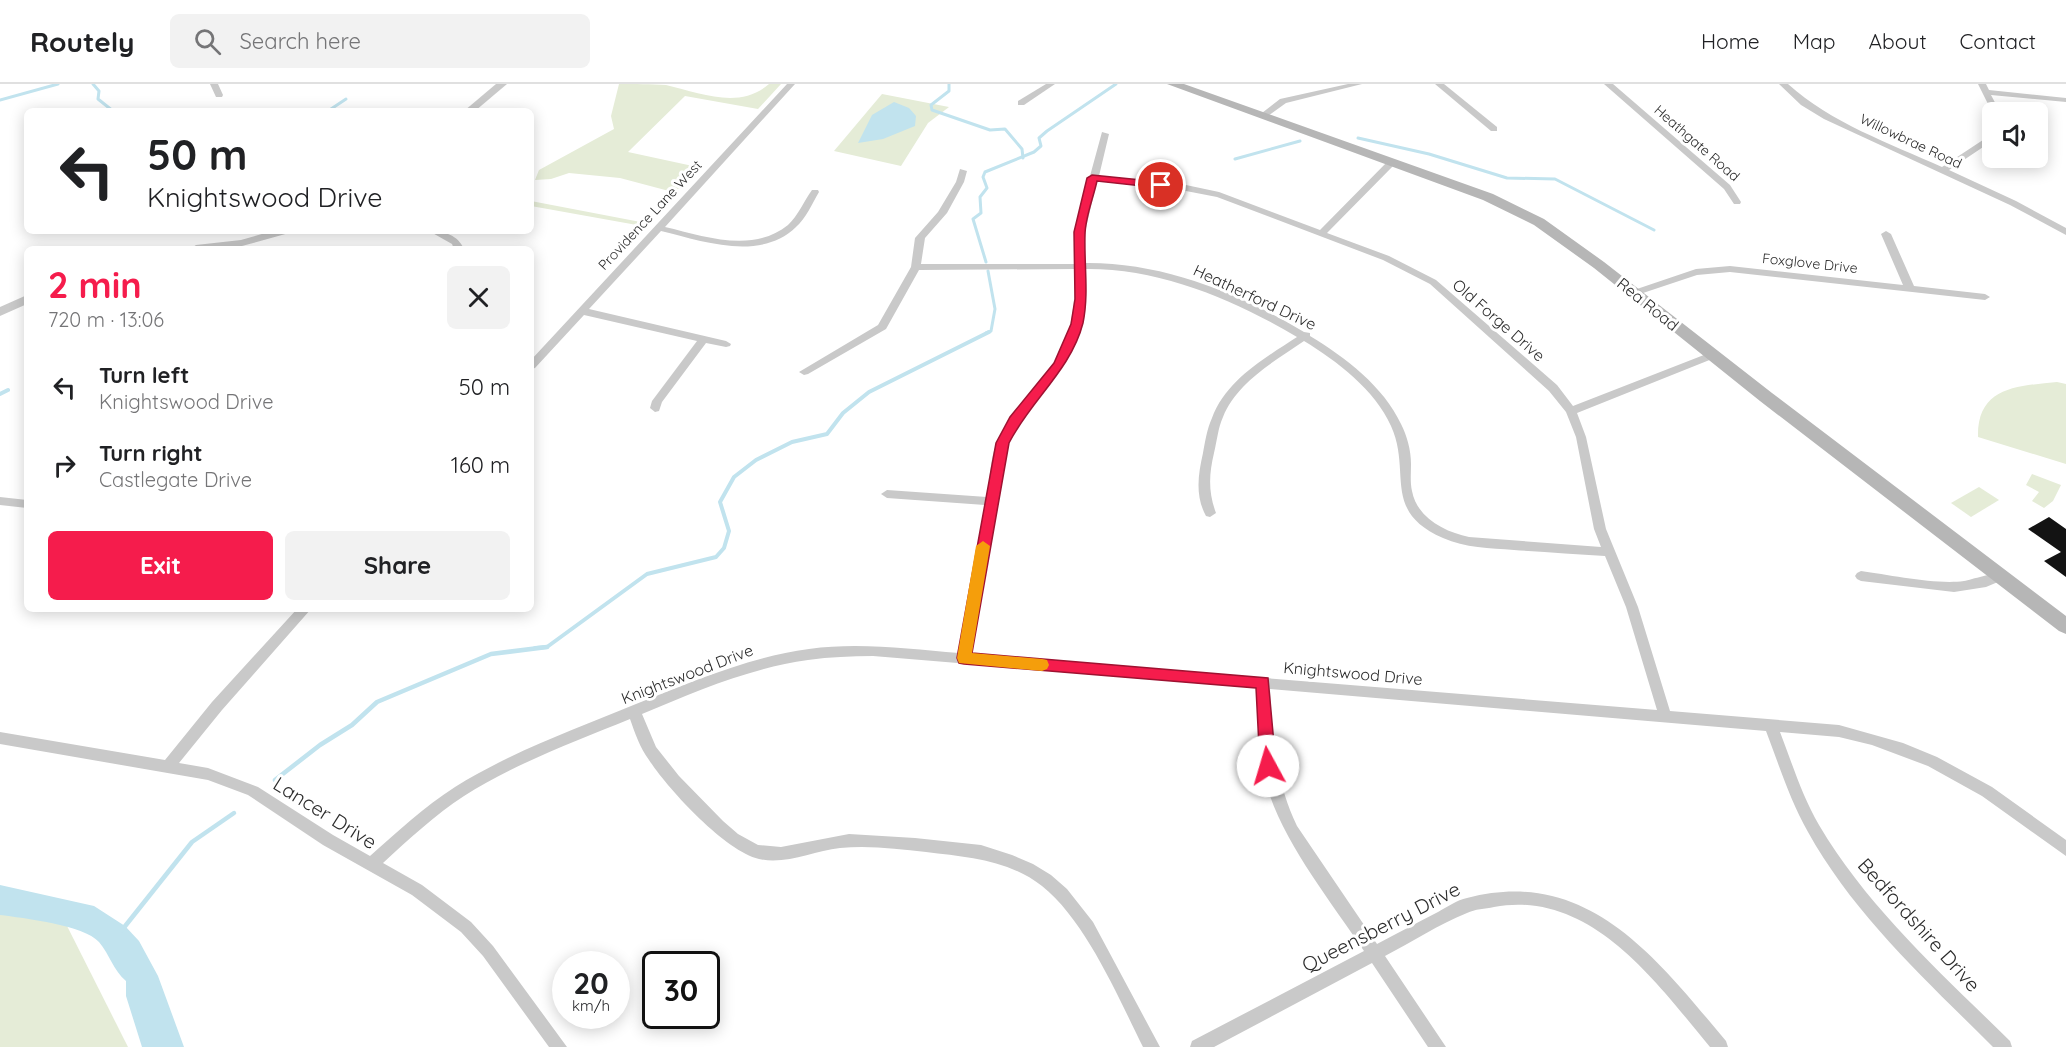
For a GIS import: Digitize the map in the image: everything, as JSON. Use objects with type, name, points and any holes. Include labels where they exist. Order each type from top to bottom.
[{"type":"main road","name":"Rea Road","points":[[1173,84],[1369,157],[1392,162],[1488,197],[1530,217],[1556,233],[2066,626]]},
{"type":"street","points":[[214,84],[219,95]]},
{"type":"street","points":[[473,108],[501,84]]},
{"type":"street","name":"Providence Lane West","points":[[534,363],[791,84]]},
{"type":"street","points":[[1021,103],[1051,84]]},
{"type":"street","points":[[1262,116],[1283,101],[1358,84]]},
{"type":"street","points":[[1439,84],[1494,129]]},
{"type":"street","name":"Heathgate Road","points":[[1608,84],[1727,187],[1737,202]]},
{"type":"street","name":"Willowbrae Road","points":[[1783,84],[1804,103],[1827,117],[2031,212],[2066,232]]},
{"type":"street","points":[[1984,88],[2066,100]]},
{"type":"street","points":[[1984,88],[1991,102]]},
{"type":"street","points":[[964,658],[999,455],[1007,433],[1023,407],[1059,364],[1073,336],[1079,311],[1080,232],[1105,134]]},
{"type":"street","points":[[1943,171],[1982,146]]},
{"type":"street","points":[[1322,233],[1392,162]]},
{"type":"street","points":[[804,372],[882,327],[916,267],[920,238],[946,206],[960,182],[963,171]]},
{"type":"street","name":"Old Forge Drive","points":[[1092,178],[1213,193],[1386,258],[1433,282],[1553,388],[1570,411],[1581,437],[1594,508],[1632,607],[1665,715]]},
{"type":"street","points":[[659,228],[726,243],[744,244],[762,241],[791,226],[815,192]]},
{"type":"street","points":[[219,246],[242,243],[274,234]]},
{"type":"street","points":[[440,234],[456,242],[458,246]]},
{"type":"street","points":[[1886,234],[1911,289]]},
{"type":"street","name":"Heatherford Drive","points":[[916,267],[1120,267],[1173,277],[1283,323],[1306,335],[1332,353],[1353,372],[1383,403],[1394,419],[1405,451],[1406,491],[1418,515],[1430,526],[1451,537],[1469,542],[1609,552]]},
{"type":"street","name":"Foxglove Drive","points":[[1634,293],[1696,272],[1723,269],[1985,297]]},
{"type":"street","points":[[0,312],[24,300]]},
{"type":"street","points":[[582,311],[726,344]]},
{"type":"street","points":[[1210,513],[1204,500],[1202,482],[1214,426],[1224,403],[1248,377],[1306,335]]},
{"type":"street","points":[[655,408],[657,401],[703,339]]},
{"type":"street","points":[[1570,411],[1713,355]]},
{"type":"street","points":[[887,494],[990,501]]},
{"type":"street","points":[[0,501],[24,504]]},
{"type":"street","points":[[1861,576],[1954,587],[1986,582],[2001,576]]},
{"type":"street","points":[[168,767],[198,727],[247,670],[302,612]]},
{"type":"street","name":"Knightswood Drive","points":[[371,865],[436,808],[494,771],[530,754],[725,674],[764,662],[803,654],[840,650],[1263,682],[1848,732],[1894,745],[1927,758],[1995,795],[2066,849]]},
{"type":"street","points":[[1263,682],[1266,754],[1270,779],[1281,810],[1292,831],[1438,1047]]},
{"type":"street","points":[[634,711],[653,755],[668,775],[732,838],[747,849],[774,855],[841,841],[875,842],[981,852],[1000,856],[1038,875],[1061,892],[1084,919],[1152,1047]]},
{"type":"street","name":"Bedfordshire Drive","points":[[1770,724],[1798,798],[1837,866],[1881,920],[2004,1047]]},
{"type":"street","name":"Lancer Drive","points":[[0,738],[222,778],[253,791],[371,865],[417,890],[466,927],[488,951],[559,1047]]},
{"type":"street","name":"Queensberry Drive","points":[[1198,1047],[1473,903],[1514,897],[1542,900],[1578,912],[1628,943],[1656,970],[1720,1047]]},
{"type":"green space","points":[[619,84],[666,85],[706,95],[733,98],[758,92],[769,84],[781,84],[758,109],[685,96],[628,152],[702,168],[685,187],[669,191],[620,178],[569,173],[551,179],[535,180],[539,170],[614,129],[611,116]]},
{"type":"green space","points":[[882,94],[949,107],[928,123],[901,166],[834,151]]},
{"type":"green space","points":[[534,202],[651,224],[648,227],[534,207]]},
{"type":"green space","points":[[2057,382],[2066,384],[2066,464],[1978,437],[1979,420],[1984,408],[2002,392],[2028,385]]},
{"type":"green space","points":[[2032,474],[2061,485],[2053,501],[2044,508],[2032,501],[2039,492],[2026,485]]},
{"type":"green space","points":[[1979,487],[1999,500],[1971,517],[1951,503]]},
{"type":"green space","points":[[0,910],[61,914],[128,1047],[0,1047]]},
{"type":"water","points":[[894,102],[909,108],[916,116],[915,126],[883,139],[858,143],[872,115]]},
{"type":"water","points":[[0,885],[94,906],[125,926],[139,941],[158,976],[184,1047],[142,1047],[126,996],[126,981],[99,942],[91,936],[67,927],[0,915]]},
{"type":"building","points":[[2049,517],[2066,529],[2066,577],[2044,561],[2061,552],[2028,529]]},
{"type":"waterway","points":[[0,100],[58,84]]},
{"type":"waterway","points":[[93,84],[99,91],[98,99],[109,108]]},
{"type":"waterway","points":[[949,84],[949,91],[931,105],[932,110],[990,130],[1005,129],[1022,149],[1023,157]]},
{"type":"waterway","points":[[1023,157],[1041,146],[1039,138],[1047,131],[1116,84]]},
{"type":"waterway","points":[[332,108],[346,99]]},
{"type":"waterway","points":[[1358,138],[1429,154],[1507,178],[1555,179],[1654,230]]},
{"type":"waterway","points":[[1235,159],[1300,141]]},
{"type":"waterway","points":[[986,262],[973,219],[981,213],[980,197],[987,188],[983,177],[985,172],[1023,157]]},
{"type":"waterway","points":[[986,333],[991,331],[995,309],[988,271]]},
{"type":"waterway","points":[[547,647],[647,574],[716,557],[724,548],[729,531],[720,502],[734,477],[756,460],[792,442],[827,434],[843,413],[869,392],[989,332]]},
{"type":"waterway","points":[[0,394],[8,390]]},
{"type":"waterway","points":[[275,780],[320,745],[352,725],[377,702],[491,654],[547,647]]},
{"type":"waterway","points":[[535,648],[547,647]]},
{"type":"waterway","points":[[122,930],[192,842],[234,813]]},
{"type":"slow traffic","points":[[983,546],[964,658],[1042,665]]},
{"type":"route","points":[[1161,185],[1092,178],[1080,232],[1080,299],[1077,324],[1067,351],[1059,364],[1023,407],[1002,443],[964,658],[1263,682],[1268,766]]}]
